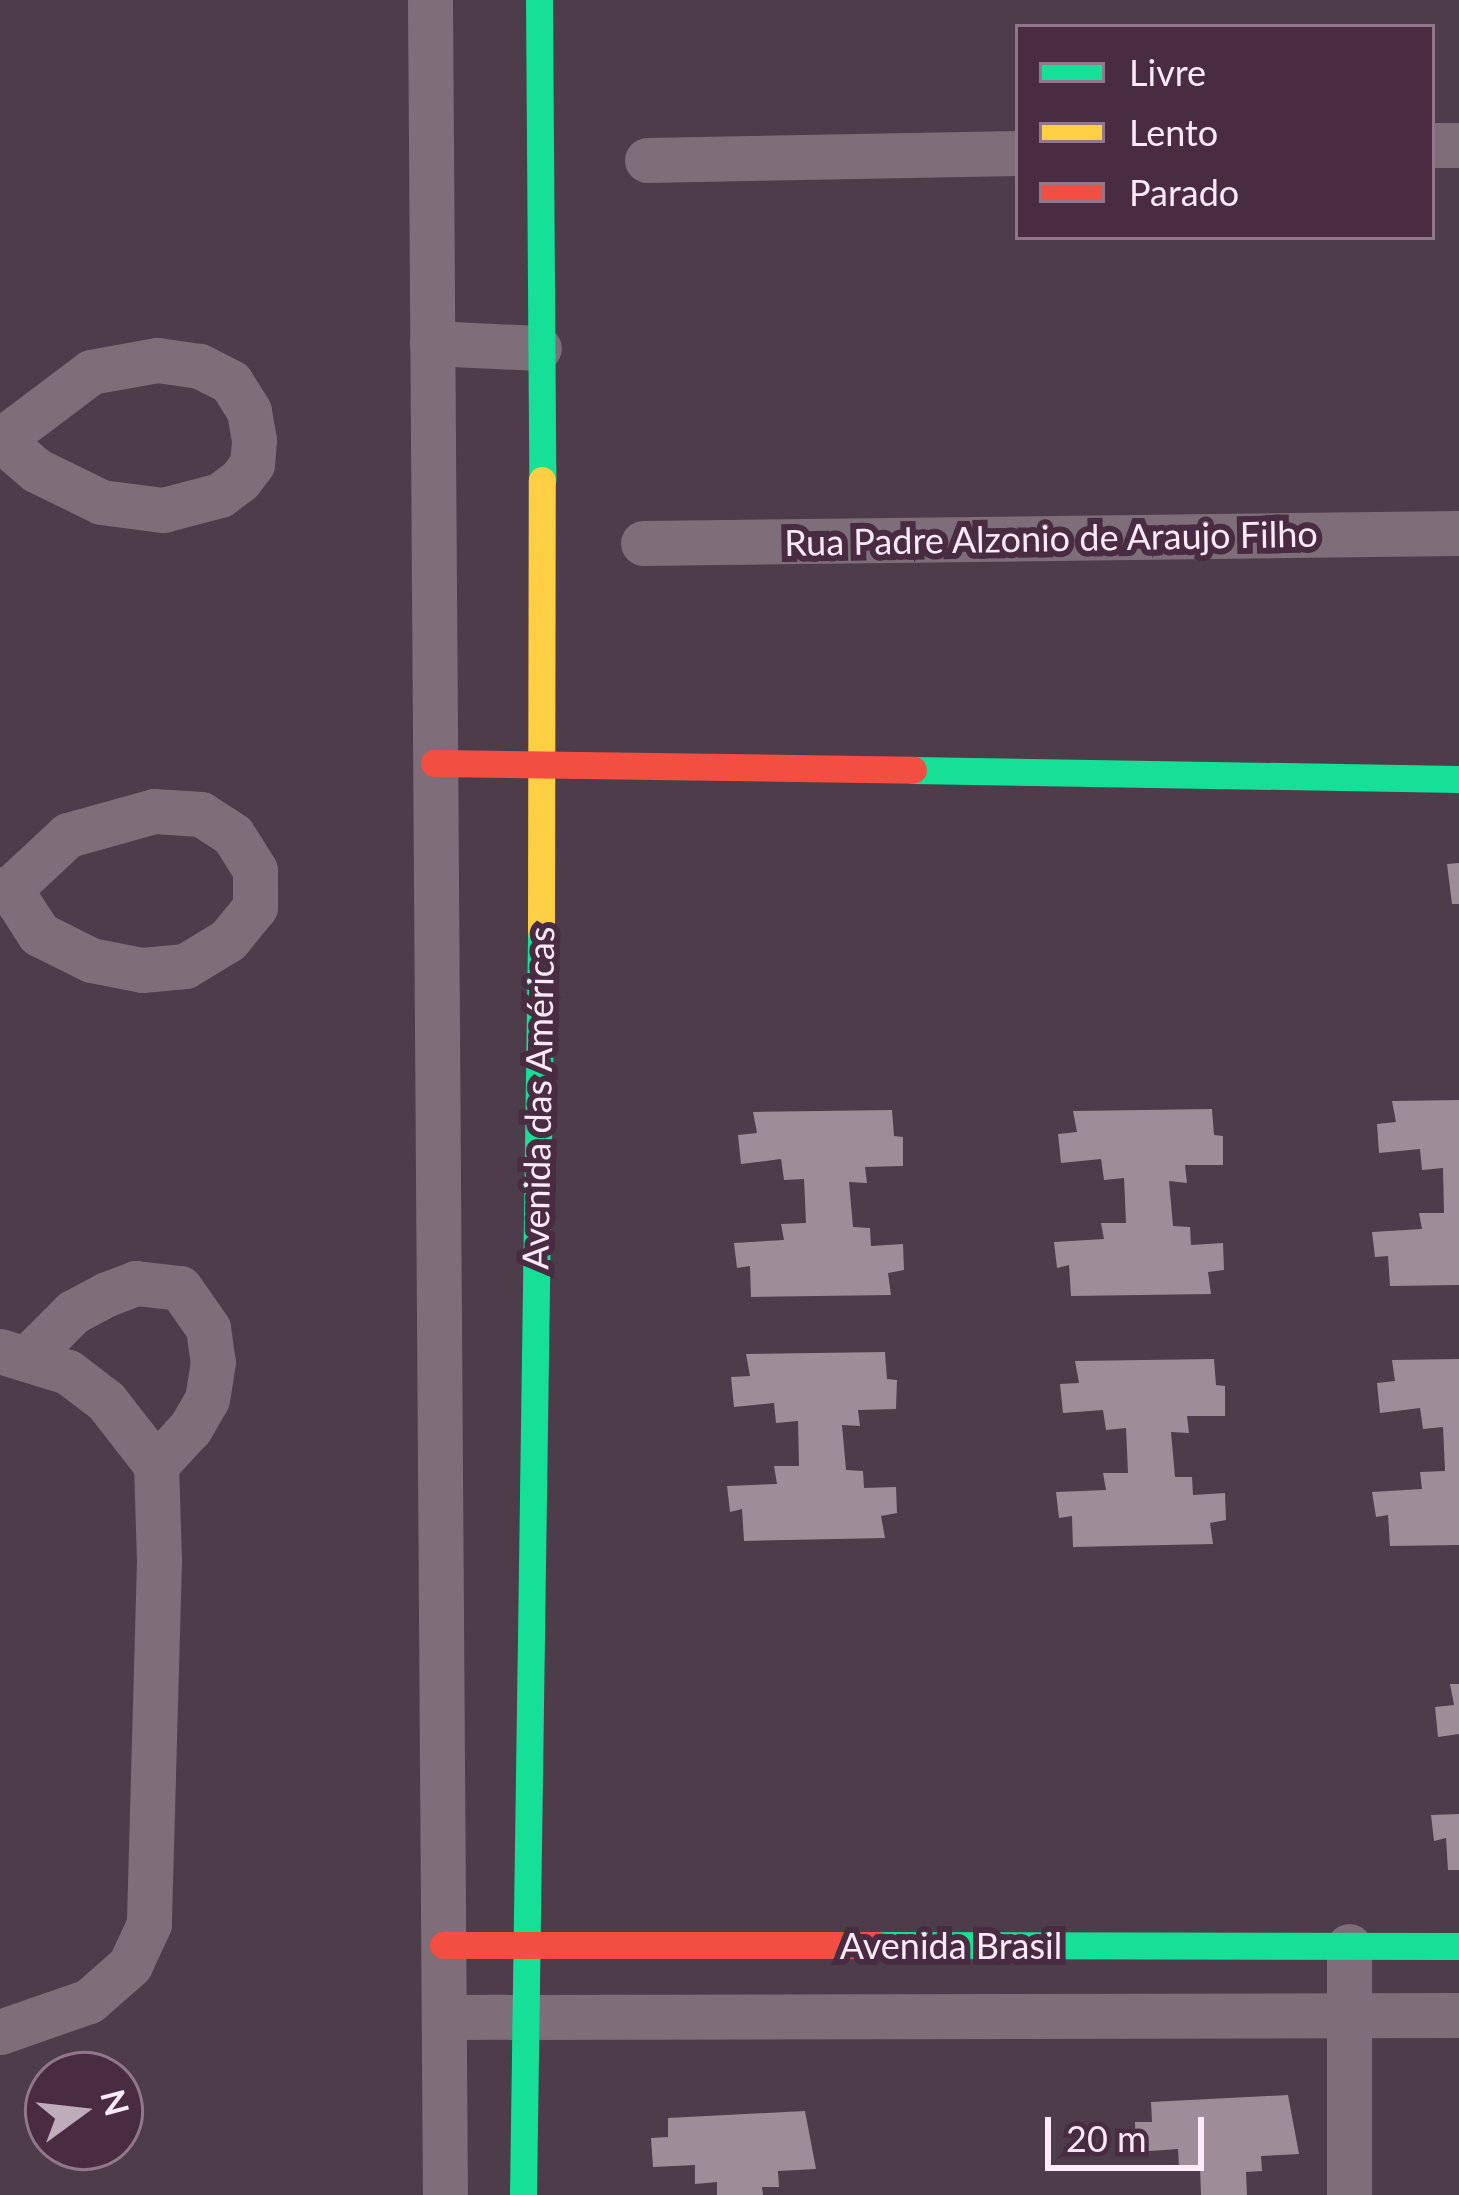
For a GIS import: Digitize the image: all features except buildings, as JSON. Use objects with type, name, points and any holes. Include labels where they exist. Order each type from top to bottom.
[{"type":"street","points":[[430,0],[445,2195]]},
{"type":"street","name":"Avenida das Américas","points":[[523,2195],[543,765],[539,0]]},
{"type":"street","points":[[647,160],[1015,153]]},
{"type":"street","points":[[432,343],[539,348]]},
{"type":"street","points":[[157,360],[199,366],[230,382],[249,411],[253,464],[220,495],[163,510],[101,502],[36,470],[1,439],[91,372],[157,360]]},
{"type":"street","name":"Rua Padre Alzonio de Araujo Filho","points":[[643,543],[1459,533]]},
{"type":"street","points":[[434,764],[1459,779]]},
{"type":"street","points":[[154,811],[201,814],[233,836],[255,870],[255,907],[228,940],[184,966],[142,970],[91,960],[38,934],[5,889],[68,835],[154,811]]},
{"type":"street","points":[[14,1353],[107,1294],[136,1283],[180,1288],[208,1328],[213,1362],[207,1399],[190,1428],[156,1466]]},
{"type":"street","points":[[0,2032],[44,2022],[88,2001],[130,1965],[149,1924],[158,1701],[156,1466],[106,1401],[68,1372],[14,1353]]},
{"type":"street","name":"Avenida Brasil","points":[[443,1945],[1459,1946]]},
{"type":"street","points":[[1348,2195],[1349,1946]]},
{"type":"street","name":"Avenida Brasil","points":[[444,2018],[1459,2015]]},
{"type":"traffic: fast","points":[[539,0],[542,480]]},
{"type":"traffic: fast","points":[[913,770],[1459,779]]},
{"type":"traffic: fast","points":[[523,2195],[541,931]]},
{"type":"traffic: fast","points":[[878,1945],[1459,1946]]},
{"type":"traffic: slow","points":[[541,931],[542,480]]},
{"type":"traffic: jam","points":[[434,763],[913,770]]},
{"type":"traffic: jam","points":[[443,1945],[878,1945]]}]
